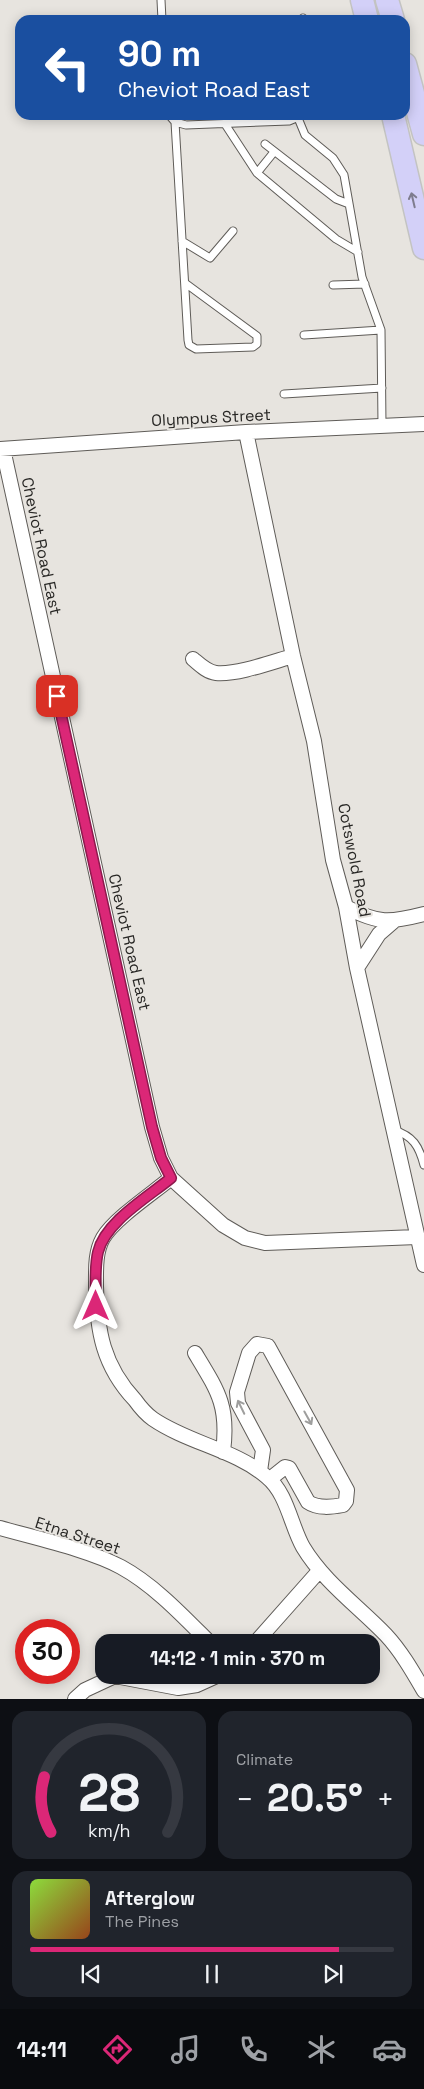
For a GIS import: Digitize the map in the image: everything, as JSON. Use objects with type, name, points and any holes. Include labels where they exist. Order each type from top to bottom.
[{"type":"main road","points":[[362,0],[366,15]]},
{"type":"main road","points":[[410,82],[424,134]]},
{"type":"main road","points":[[395,120],[424,248]]},
{"type":"street","name":"Olympus Street","points":[[1,449],[246,432],[424,424]]},
{"type":"street","name":"Cotswold Road","points":[[246,432],[293,656],[314,740],[333,860],[346,907],[356,968],[424,1265]]},
{"type":"street","name":"Cheviot Road East","points":[[1,449],[152,1127],[161,1158],[171,1178],[223,1224],[245,1238],[265,1243],[417,1237]]},
{"type":"street","points":[[193,659],[207,670],[216,673],[230,672],[293,656]]},
{"type":"street","points":[[346,907],[369,919],[394,922],[424,914]]},
{"type":"street","points":[[356,968],[379,934],[394,922]]},
{"type":"street","points":[[171,1178],[114,1225],[103,1238],[96,1267],[97,1324],[105,1354],[118,1383],[152,1418],[167,1427],[223,1452],[265,1475],[280,1495],[302,1546],[320,1571],[388,1636],[407,1662],[424,1691]]},
{"type":"street","points":[[262,1343],[268,1346],[348,1490],[346,1501],[343,1505],[336,1506],[312,1505],[308,1502],[289,1468],[286,1467],[265,1475],[263,1450],[238,1403],[237,1392],[248,1353],[257,1344],[262,1343]]},
{"type":"street","points":[[195,1353],[218,1390],[223,1404],[226,1429],[223,1452]]},
{"type":"street","name":"Etna Street","points":[[0,1528],[121,1567],[147,1585],[200,1634]]},
{"type":"street","points":[[263,1634],[320,1571]]},
{"type":"street","points":[[75,1699],[97,1684]]},
{"type":"street","points":[[157,1684],[178,1688],[199,1684]]},
{"type":"lane","points":[[161,0],[162,15]]},
{"type":"lane","points":[[185,282],[257,336],[257,344],[253,346],[192,348],[188,340],[175,122],[186,126],[290,120]]},
{"type":"lane","points":[[300,120],[304,135],[340,166],[365,284],[381,330],[382,425]]},
{"type":"lane","points":[[225,124],[257,173],[336,239],[358,252]]},
{"type":"lane","points":[[265,144],[336,199],[349,204]]},
{"type":"lane","points":[[257,173],[274,152]]},
{"type":"lane","points":[[182,241],[210,258],[233,230]]},
{"type":"lane","points":[[333,285],[365,284]]},
{"type":"lane","points":[[304,334],[381,330]]},
{"type":"lane","points":[[284,394],[382,388]]},
{"type":"lane","points":[[393,1130],[406,1134],[413,1140],[418,1146],[424,1165]]},
{"type":"route","points":[[57,696],[139,1061],[152,1127],[161,1158],[171,1178],[114,1225],[103,1238],[98,1252],[96,1267],[96,1306]]}]
